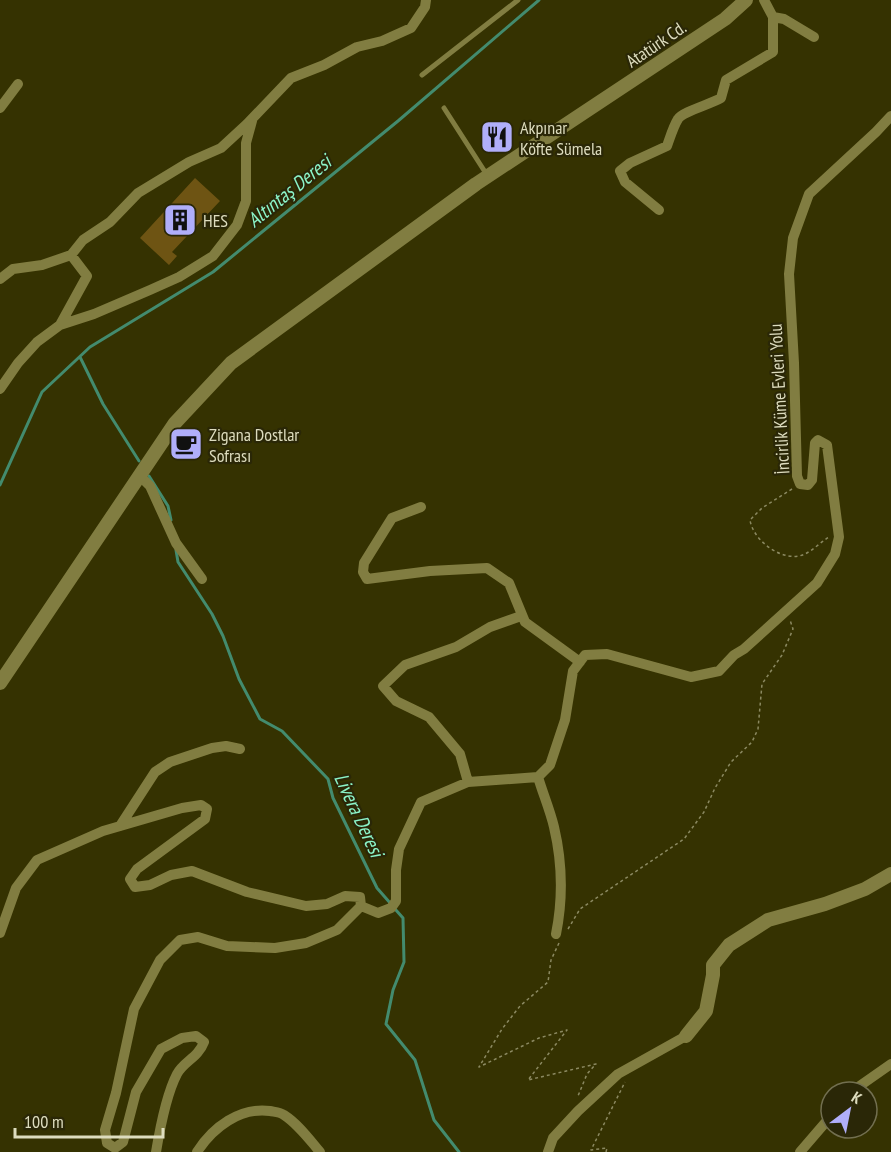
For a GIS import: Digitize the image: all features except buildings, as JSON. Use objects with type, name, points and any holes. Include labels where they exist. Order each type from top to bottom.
[{"type":"main road","name":"Atatürk Cd.","points":[[0,683],[175,423],[231,363],[488,177],[725,19],[746,0]]},
{"type":"main road","points":[[686,1036],[706,1011],[713,965],[729,945],[768,920],[825,904],[865,889],[891,874]]},
{"type":"street","points":[[0,279],[13,268],[42,265],[71,255],[83,240],[110,222],[138,193],[189,162],[221,148],[291,78],[324,65],[357,46],[382,41],[411,28],[425,7],[426,0]]},
{"type":"street","points":[[659,210],[625,182],[620,171],[630,163],[667,147],[679,117],[722,98],[726,80],[772,52],[773,17],[764,0]]},
{"type":"street","points":[[773,17],[784,19],[814,37]]},
{"type":"street","points":[[0,108],[18,84]]},
{"type":"street","name":"İncirlik Küme Evleri Yolu","points":[[580,662],[585,655],[607,654],[691,677],[719,670],[818,583],[835,554],[839,537],[827,445],[818,440],[815,442],[812,480],[808,485],[800,484],[797,476],[789,274],[792,238],[809,194],[891,116]]},
{"type":"street","points":[[0,389],[18,363],[37,342],[60,325],[94,314],[150,290],[178,277],[213,256],[237,225],[246,201],[246,143],[253,118]]},
{"type":"street","points":[[60,325],[87,276],[71,255]]},
{"type":"street","points":[[139,475],[150,486],[176,543],[202,579]]},
{"type":"street","points":[[360,906],[378,913],[391,908],[396,901],[399,849],[421,802],[468,782],[538,777],[550,765],[565,720],[573,671],[580,662],[525,622],[509,583],[487,568],[430,571],[368,579],[363,572],[364,563],[392,518],[421,507]]},
{"type":"street","points":[[468,782],[460,754],[429,717],[396,701],[383,686],[405,664],[456,647],[490,627],[521,616]]},
{"type":"street","points":[[120,826],[155,772],[170,762],[212,748],[226,746],[240,749]]},
{"type":"street","points":[[538,777],[554,828],[561,886],[560,936]]},
{"type":"street","points":[[0,933],[16,888],[37,860],[103,831],[182,808],[201,805],[207,809],[206,819],[137,869],[130,879],[135,887],[150,885],[171,875],[192,871],[247,892],[306,906],[327,904],[345,896],[360,897],[360,906],[337,930],[306,943],[274,948],[227,946],[198,937],[180,940],[160,960],[134,1010],[116,1093],[105,1130],[107,1143],[115,1148],[123,1142],[136,1092],[161,1049],[182,1038],[196,1036],[204,1042],[201,1052],[178,1072],[160,1124],[156,1152]]},
{"type":"street","points":[[548,1152],[553,1138],[618,1074],[686,1036]]},
{"type":"street","points":[[869,1080],[891,1064]]},
{"type":"street","points":[[197,1152],[202,1144],[228,1119],[257,1110],[282,1113],[320,1152]]},
{"type":"street","points":[[800,1152],[819,1130]]},
{"type":"lane","points":[[422,75],[518,0]]},
{"type":"lane","points":[[444,108],[488,177]]},
{"type":"path","points":[[569,928],[580,909],[684,839],[704,812],[731,762],[752,742],[758,729],[762,684],[782,655],[793,629],[789,619],[792,604]]},
{"type":"path","points":[[560,936],[551,960],[548,982],[520,1006],[502,1029],[479,1067],[539,1038],[567,1030],[528,1080],[596,1064],[587,1074],[576,1102],[583,1097]]},
{"type":"path","points":[[606,1152],[607,1149],[591,1150],[626,1078]]},
{"type":"waterway","name":"Altıntaş Deresi","points":[[0,485],[42,392],[90,347],[213,272],[398,121],[539,0]]},
{"type":"waterway","name":"Livera Deresi","points":[[80,357],[103,404],[139,461]]},
{"type":"waterway","name":"Livera Deresi","points":[[149,476],[168,506],[171,520]]},
{"type":"waterway","name":"Livera Deresi","points":[[176,550],[178,562],[212,614],[223,636],[239,679],[260,719],[282,731],[328,779],[333,798],[377,888],[391,904]]},
{"type":"waterway","name":"Livera Deresi","points":[[395,909],[403,918],[404,962],[393,990],[386,1024],[415,1060],[434,1120],[459,1152]]},
{"type":"place","name":"Akpınar Köfte Sümela","points":[[497,137]]},
{"type":"place","name":"HES","points":[[180,220]]},
{"type":"place","name":"Zigana Dostlar Sofrası","points":[[186,444]]}]
